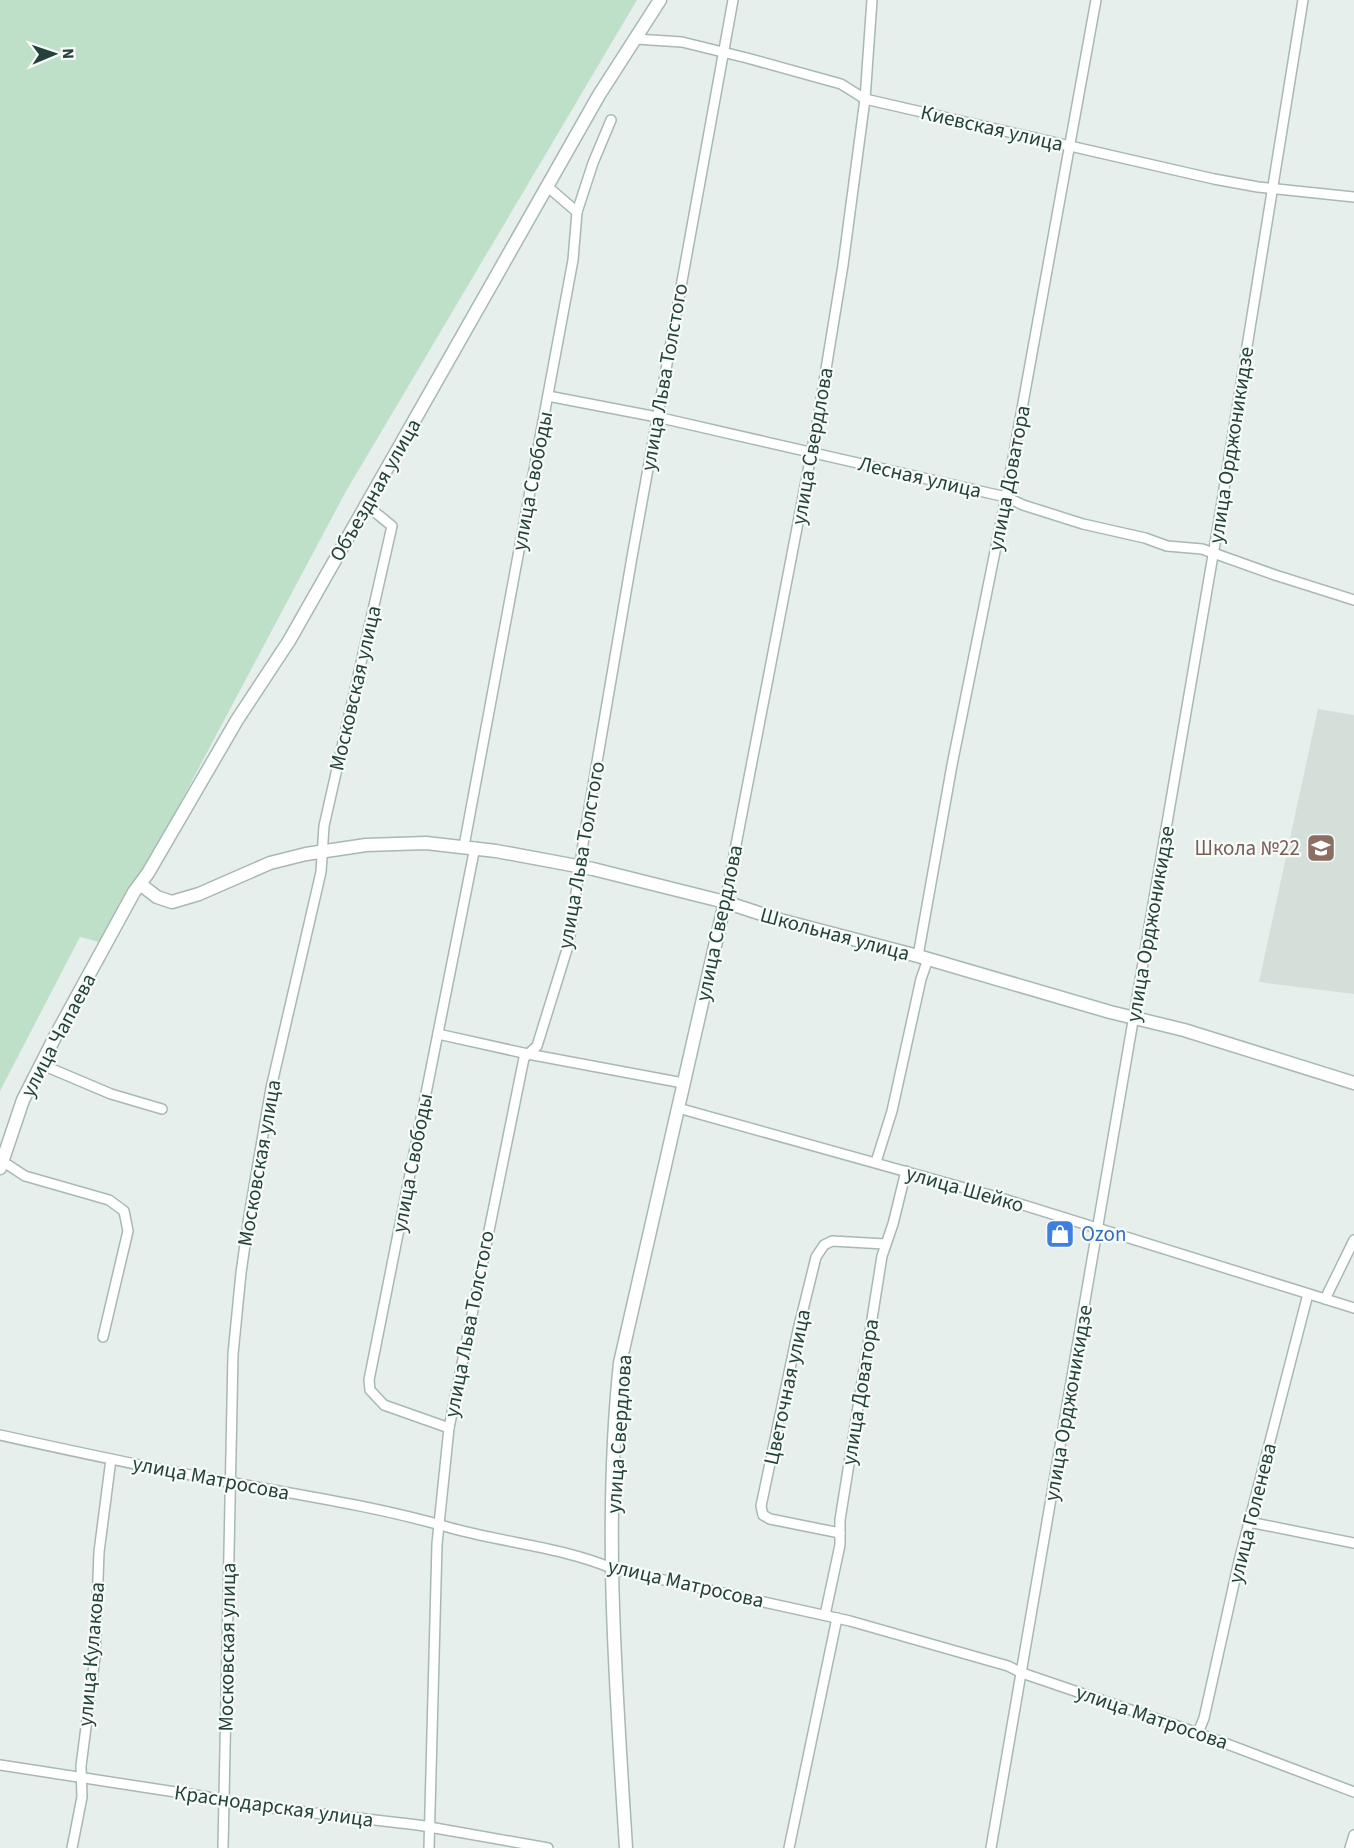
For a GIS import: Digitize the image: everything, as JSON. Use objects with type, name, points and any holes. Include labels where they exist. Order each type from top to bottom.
[{"type":"street","name":"Объездная улица","points":[[110,938],[237,720],[289,641],[599,95],[660,0]]},
{"type":"street","name":"улица Льва Толстого","points":[[429,1848],[437,1556],[449,1428],[524,1058],[537,1046],[570,943],[579,866],[701,169],[733,0]]},
{"type":"street","name":"улица Свердлова","points":[[626,1848],[620,1753],[614,1569],[614,1451],[620,1363],[725,902],[811,453],[843,265],[865,99],[872,0]]},
{"type":"street","name":"улица Доватора","points":[[876,1162],[892,1111],[921,979],[952,765],[1006,497],[1096,0]]},
{"type":"street","name":"улица Орджоникидзе","points":[[992,1848],[1213,554],[1303,0]]},
{"type":"street","name":"Киевская улица","points":[[636,39],[682,42],[841,84],[865,99],[1214,179],[1354,197]]},
{"type":"street","name":"улица Свободы","points":[[449,1428],[384,1406],[370,1390],[369,1380],[438,1034],[573,260],[577,212],[593,163],[611,120]]},
{"type":"street","points":[[548,187],[577,212]]},
{"type":"street","name":"Лесная улица","points":[[548,396],[657,417],[1006,497],[1023,505],[1083,524],[1145,538],[1167,546],[1202,549],[1354,600]]},
{"type":"street","name":"Московская улица","points":[[223,1848],[233,1354],[242,1262],[271,1088],[321,872],[324,826],[392,526],[365,504]]},
{"type":"street","name":"Школьная улица","points":[[140,884],[157,897],[172,902],[199,894],[270,863],[323,851],[366,845],[426,843],[470,847],[579,866],[725,902],[780,920],[1184,1030],[1354,1083]]},
{"type":"street","name":"улица Чапаева","points":[[1,1164],[23,1100],[40,1064],[110,938]]},
{"type":"street","points":[[438,1034],[528,1054],[683,1083]]},
{"type":"street","points":[[40,1064],[111,1094],[162,1108]]},
{"type":"street","name":"улица Шейко","points":[[678,1108],[876,1162],[1354,1308]]},
{"type":"street","points":[[1,1164],[25,1176],[109,1200],[124,1211],[128,1231],[103,1336]]},
{"type":"street","name":"улица Доватора","points":[[825,1614],[840,1545],[885,1244],[893,1224],[906,1172]]},
{"type":"street","name":"Цветочная улица","points":[[840,1533],[770,1519],[763,1515],[761,1506],[798,1330],[816,1257],[824,1245],[832,1240],[885,1244]]},
{"type":"street","points":[[1325,1299],[1354,1240]]},
{"type":"street","name":"улица Голенева","points":[[1198,1733],[1204,1718],[1249,1522],[1308,1294]]},
{"type":"street","name":"улица Матросова","points":[[0,1435],[440,1524],[563,1552],[614,1569],[825,1614],[899,1633],[1004,1665],[1198,1733],[1354,1792]]},
{"type":"street","name":"улица Кулакова","points":[[72,1848],[82,1797],[81,1767],[95,1657],[99,1552],[111,1459]]},
{"type":"street","points":[[1249,1522],[1354,1543]]},
{"type":"street","points":[[789,1848],[837,1618]]},
{"type":"street","name":"Краснодарская улица","points":[[0,1765],[224,1801],[429,1828],[548,1848]]},
{"type":"street","points":[[1350,1848],[1354,1835]]},
{"type":"shaded area","name":"Школа №22","points":[[1318,709],[1354,715],[1354,994],[1259,982]]},
{"type":"green space","points":[[0,0],[637,0],[345,493],[137,884],[110,945],[80,937],[0,1091]]},
{"type":"place","name":"Школа №22","points":[[1321,848]]},
{"type":"place","name":"Ozon","points":[[1060,1234]]}]
